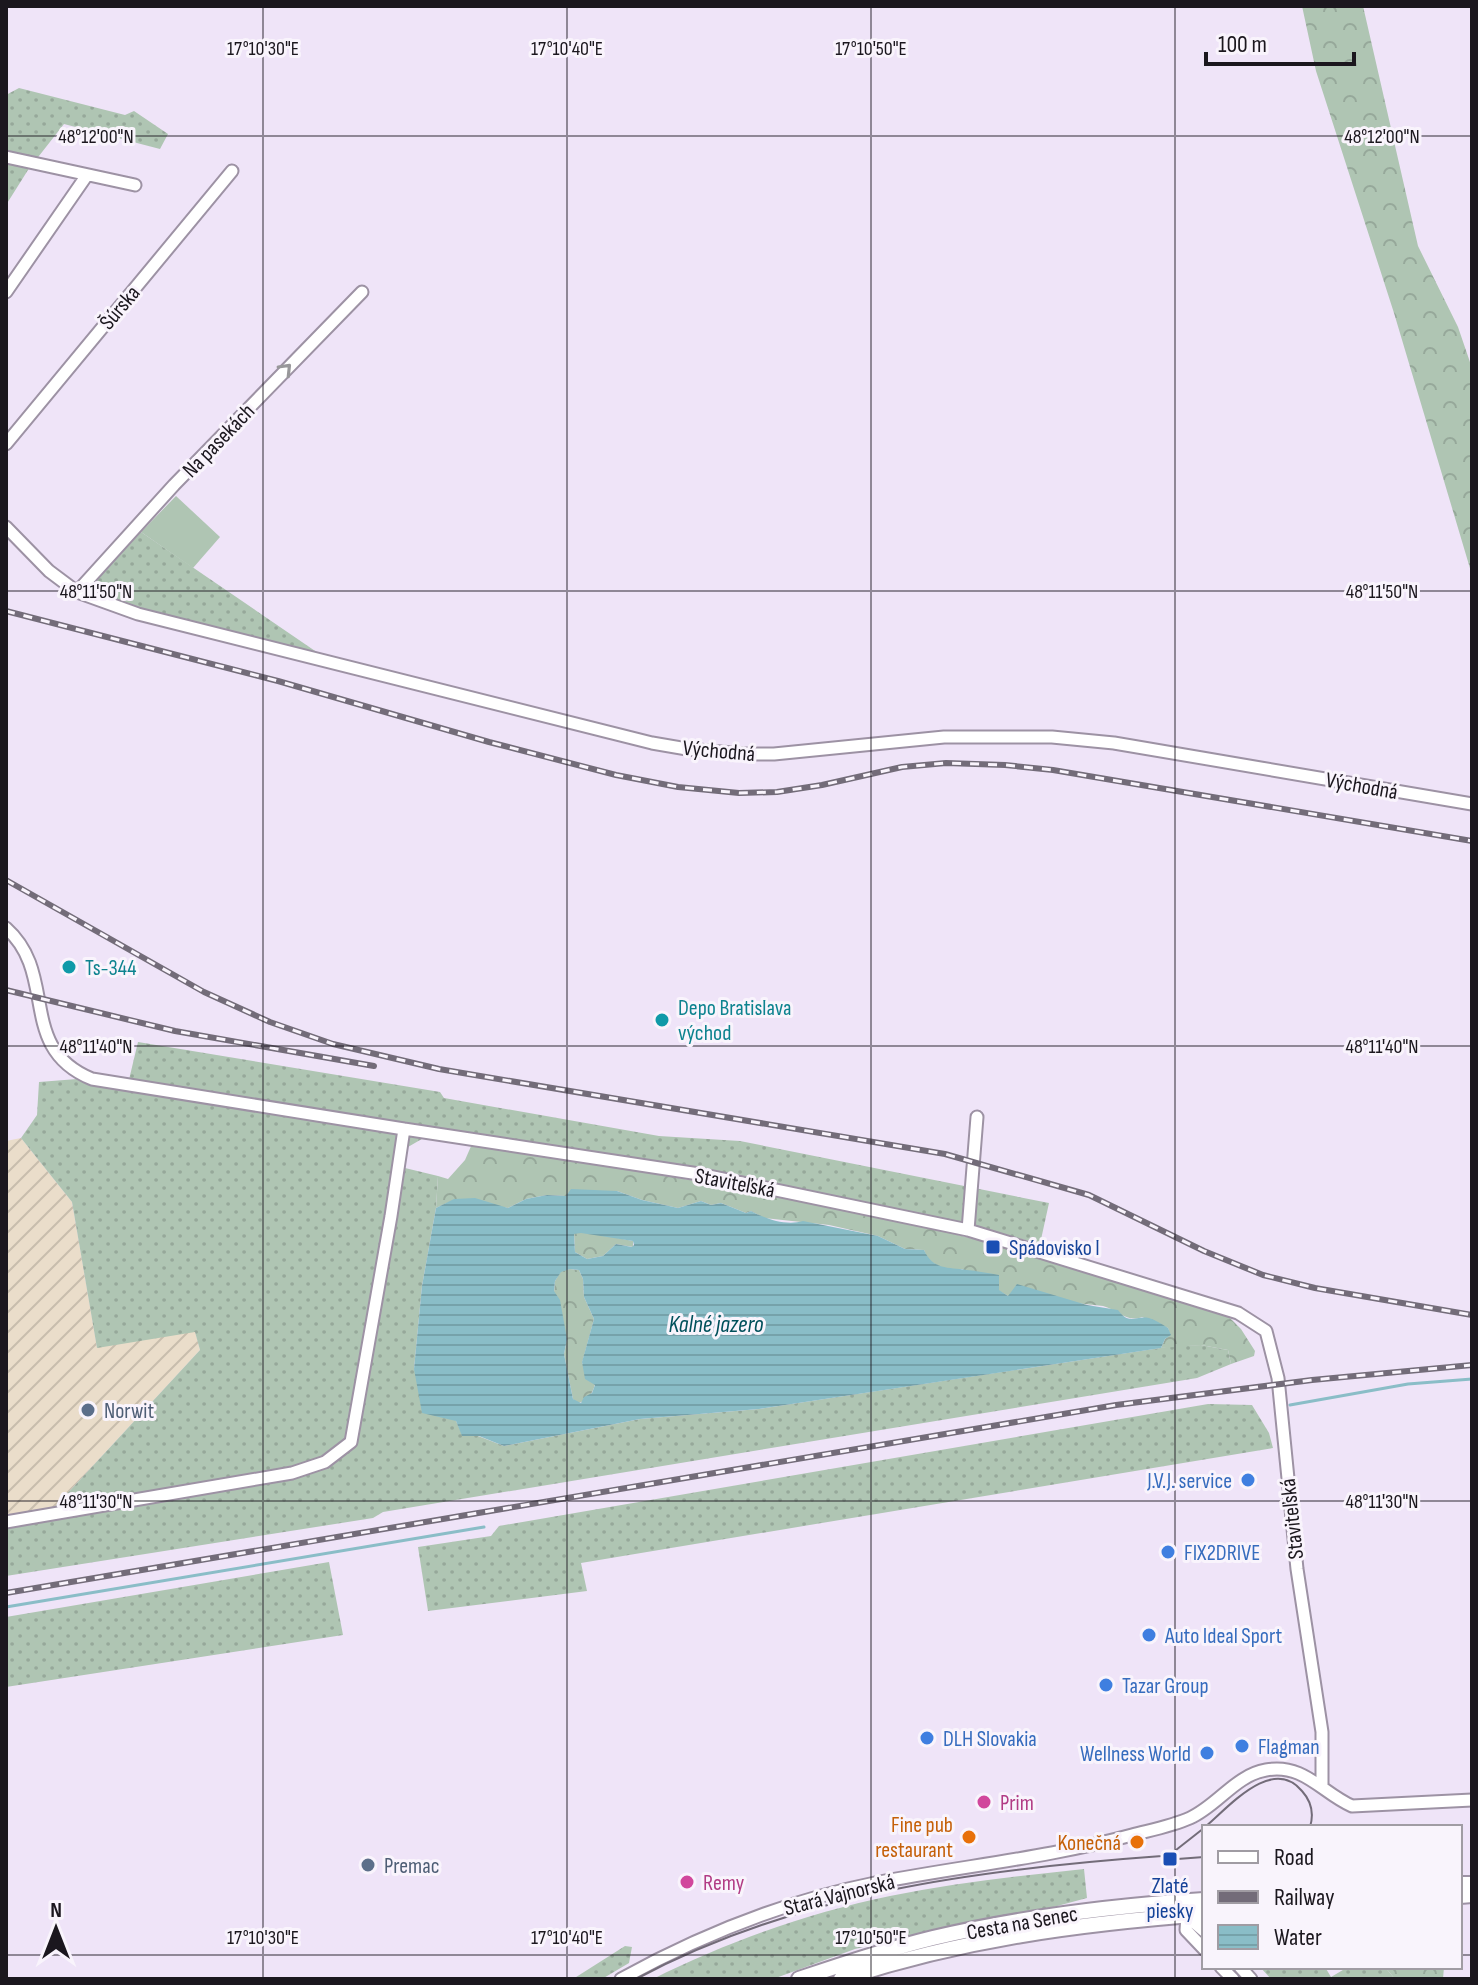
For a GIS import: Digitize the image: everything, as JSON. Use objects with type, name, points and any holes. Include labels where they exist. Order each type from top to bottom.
[{"type":"main road","name":"Cesta na Senec","points":[[799,1979],[906,1945],[954,1934],[1088,1910],[1202,1900]]},
{"type":"main road","name":"Cesta na Senec","points":[[841,1979],[940,1949],[1015,1934],[1091,1923],[1202,1914]]},
{"type":"street","points":[[6,157],[135,185]]},
{"type":"street","name":"Šúrska","points":[[6,444],[232,171]]},
{"type":"street","points":[[6,292],[87,175]]},
{"type":"street","name":"Na pasekách","points":[[77,592],[174,485],[362,292]]},
{"type":"street","name":"Východná","points":[[6,527],[49,571],[77,592],[138,614],[687,749],[774,754],[944,737],[1052,737],[1114,743],[1472,804]]},
{"type":"street","name":"Staviteľská","points":[[6,928],[26,951],[36,982],[41,1018],[53,1048],[75,1072],[92,1079],[699,1174],[968,1230],[1238,1313],[1266,1331],[1279,1384],[1297,1569],[1322,1732],[1322,1784]]},
{"type":"street","points":[[968,1230],[977,1117]]},
{"type":"street","points":[[6,1522],[292,1473],[325,1462],[351,1442],[404,1129]]},
{"type":"street","name":"Stará Vajnorská","points":[[621,1979],[658,1958],[767,1912],[833,1893],[1043,1855],[1130,1836],[1190,1818],[1256,1772],[1275,1769],[1292,1771],[1322,1784],[1337,1799],[1352,1806],[1472,1800]]},
{"type":"street","points":[[1158,1903],[1187,1915],[1202,1929]]},
{"type":"street","name":"Cesta na Senec","points":[[1187,1915],[1202,1907]]},
{"type":"street","points":[[1187,1915],[1186,1930],[1202,1947]]},
{"type":"shaded area","points":[[21,1138],[72,1202],[97,1347],[195,1331],[200,1350],[40,1523],[6,1529],[6,1141]]},
{"type":"green space","points":[[1302,6],[1363,6],[1418,246],[1458,327],[1472,368],[1472,575],[1394,313],[1316,71]]},
{"type":"green space","points":[[19,88],[125,115],[134,111],[168,134],[160,149],[64,124],[28,170],[6,205],[6,95]]},
{"type":"green space","points":[[176,496],[220,537],[193,568],[141,532]]},
{"type":"green space","points":[[141,532],[321,655],[130,605],[98,593],[95,587],[97,579]]},
{"type":"green space","points":[[138,1042],[440,1092],[444,1098],[659,1136],[740,1141],[1049,1203],[1040,1244],[973,1226],[703,1171],[427,1136],[408,1147],[405,1168],[438,1176],[414,1369],[456,1421],[463,1436],[478,1436],[504,1446],[640,1419],[759,1409],[1173,1346],[1201,1345],[1228,1350],[1231,1364],[1197,1378],[383,1512],[373,1518],[6,1576],[6,1529],[40,1523],[200,1350],[195,1332],[97,1348],[72,1202],[21,1138],[37,1115],[39,1082],[77,1079],[127,1088]]},
{"type":"green space","points":[[472,1144],[782,1197],[905,1222],[999,1246],[1227,1315],[1241,1329],[1255,1351],[1254,1356],[1231,1364],[1228,1350],[1201,1345],[1161,1348],[1170,1335],[1168,1328],[1142,1317],[1127,1317],[1103,1306],[1008,1296],[962,1269],[944,1269],[928,1260],[924,1250],[905,1249],[878,1236],[829,1225],[764,1218],[721,1203],[711,1205],[701,1201],[678,1208],[617,1191],[547,1195],[526,1199],[508,1208],[465,1199],[436,1208],[438,1176],[448,1179],[465,1160]]},
{"type":"green space","points":[[574,1233],[592,1233],[633,1241],[633,1247],[616,1244],[603,1256],[587,1259],[575,1252]]},
{"type":"green space","points":[[579,1270],[584,1297],[594,1319],[582,1363],[595,1384],[589,1397],[576,1403],[564,1354],[567,1339],[554,1292],[555,1281],[561,1271]]},
{"type":"green space","points":[[1208,1404],[1252,1405],[1269,1433],[1273,1448],[581,1563],[587,1591],[428,1611],[418,1547],[491,1536],[499,1526]]},
{"type":"green space","points":[[329,1562],[343,1635],[6,1687],[6,1617]]},
{"type":"green space","points":[[1084,1869],[1087,1898],[855,1949],[773,1979],[653,1979],[768,1930],[859,1903],[914,1891]]},
{"type":"green space","points":[[625,1946],[632,1947],[629,1963],[602,1979],[573,1979]]},
{"type":"green space","points":[[1262,1969],[1326,1969],[1331,1977],[1345,1969],[1387,1969],[1395,1979],[1271,1979]]},
{"type":"green space","points":[[1387,1969],[1444,1969],[1443,1979],[1395,1979]]},
{"type":"water","name":"Kalné jazero","points":[[571,1189],[617,1191],[678,1208],[701,1201],[711,1205],[721,1203],[776,1221],[803,1221],[878,1236],[905,1249],[924,1250],[932,1261],[942,1266],[999,1275],[999,1290],[1008,1296],[1017,1284],[1087,1305],[1118,1310],[1129,1319],[1149,1318],[1168,1328],[1171,1335],[1161,1348],[759,1409],[640,1419],[504,1446],[479,1436],[462,1436],[456,1421],[422,1413],[414,1369],[422,1286],[436,1208],[454,1199],[475,1198],[508,1208],[526,1199],[547,1195],[566,1196]],"holes":[[[574,1234],[633,1241],[634,1245],[616,1244],[603,1256],[587,1259],[575,1252]],[[579,1270],[584,1297],[594,1319],[582,1362],[585,1379],[595,1385],[592,1393],[584,1397],[581,1403],[573,1399],[564,1354],[567,1339],[560,1300],[554,1291],[555,1281],[561,1272]]]},
{"type":"waterway","points":[[1290,1405],[1408,1384],[1472,1379]]},
{"type":"waterway","points":[[6,1607],[484,1527]]},
{"type":"tram line","points":[[1207,1825],[1251,1788],[1277,1779],[1290,1781],[1305,1795],[1312,1813],[1310,1825]]},
{"type":"tram line","points":[[636,1979],[698,1949],[826,1905],[892,1890],[1026,1868],[1162,1856],[1176,1850],[1202,1830]]},
{"type":"tram line","points":[[1164,1860],[1202,1857]]},
{"type":"railway","points":[[6,611],[278,681],[489,742],[616,775],[678,787],[739,793],[777,792],[902,767],[946,763],[1005,765],[1053,770],[1472,841]]},
{"type":"railway","points":[[6,880],[204,992],[270,1022],[333,1044],[439,1069],[945,1154],[1089,1195],[1204,1251],[1263,1275],[1315,1288],[1472,1315]]},
{"type":"railway","points":[[6,990],[175,1031],[374,1066]]},
{"type":"railway","points":[[6,1593],[1116,1405],[1312,1380],[1472,1365]]},
{"type":"place","name":"Ts-344","points":[[69,967]]},
{"type":"place","name":"Depo Bratislava východ","points":[[662,1020]]},
{"type":"place","name":"Spádovisko I","points":[[993,1247]]},
{"type":"place","name":"Norwit","points":[[88,1410]]},
{"type":"place","name":"J.V.J. service","points":[[1248,1480]]},
{"type":"place","name":"FIX2DRIVE","points":[[1168,1552]]},
{"type":"place","name":"Auto Ideal Sport","points":[[1149,1635]]},
{"type":"place","name":"Tazar Group","points":[[1106,1685]]},
{"type":"place","name":"DLH Slovakia","points":[[927,1738]]},
{"type":"place","name":"Flagman","points":[[1242,1746]]},
{"type":"place","name":"Wellness World","points":[[1207,1753]]},
{"type":"place","name":"Prim","points":[[984,1802]]},
{"type":"place","name":"Fine pub restaurant","points":[[969,1837]]},
{"type":"place","name":"Konečná","points":[[1137,1842]]},
{"type":"place","name":"Zlaté piesky","points":[[1170,1859]]},
{"type":"place","name":"Premac","points":[[368,1865]]},
{"type":"place","name":"Remy","points":[[687,1882]]}]
